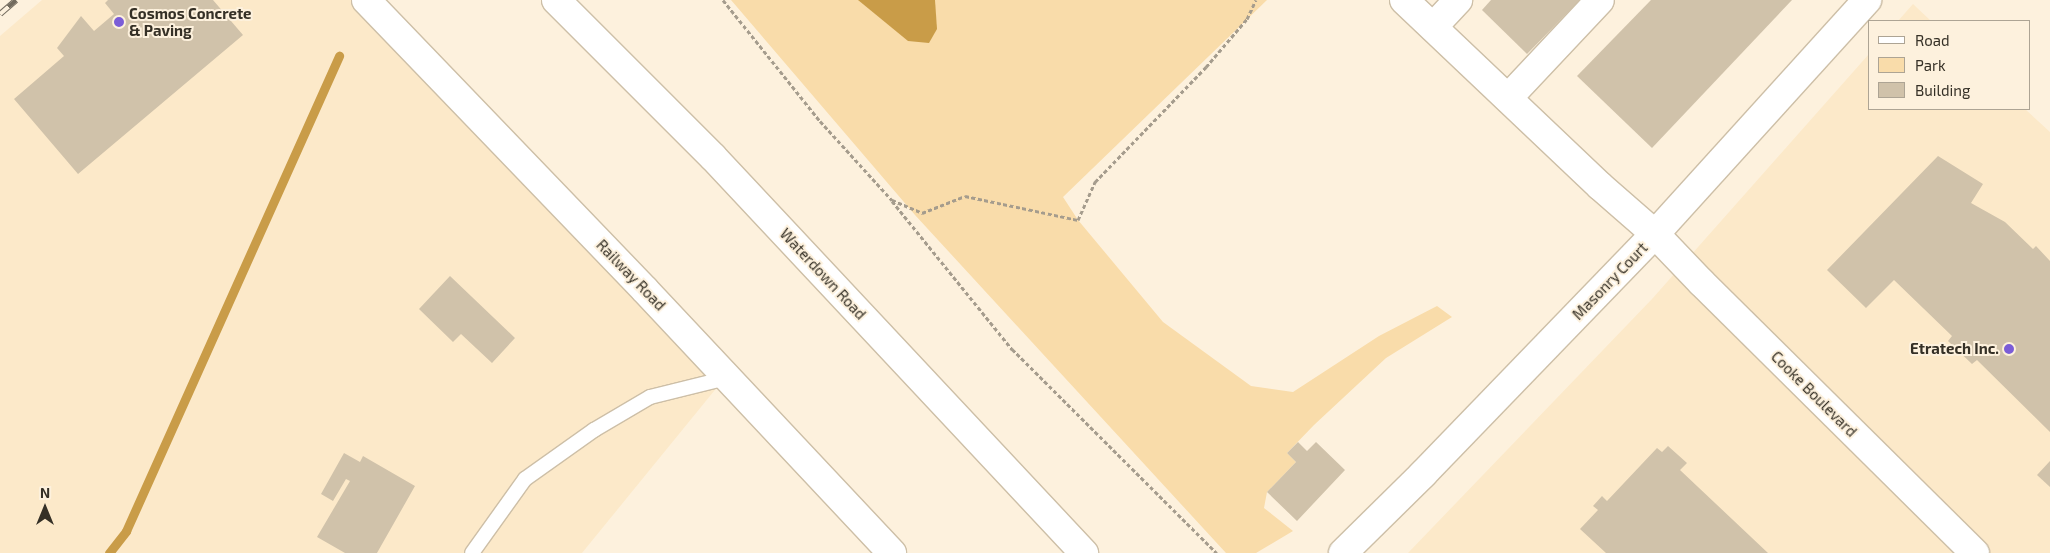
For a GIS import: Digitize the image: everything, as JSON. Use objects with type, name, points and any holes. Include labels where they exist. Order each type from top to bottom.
[{"type":"street","name":"Railway Road","points":[[366,0],[892,553]]},
{"type":"street","name":"Waterdown Road","points":[[556,0],[713,157],[1084,553]]},
{"type":"street","name":"Cooke Boulevard","points":[[1404,0],[1655,234],[1702,284],[1975,553]]},
{"type":"street","points":[[1433,27],[1458,0]]},
{"type":"street","points":[[1508,98],[1600,0]]},
{"type":"street","name":"Masonry Court","points":[[1343,553],[1423,474],[1655,234],[1867,0]]},
{"type":"lane","points":[[472,553],[525,479],[594,430],[650,397],[727,378]]},
{"type":"path","points":[[724,0],[820,121],[892,200],[1012,349],[1217,553]]},
{"type":"path","points":[[892,200],[922,213],[965,196],[1078,220],[1094,182],[1206,67],[1247,19],[1256,0]]},
{"type":"shaded area","points":[[42,0],[360,0],[723,380],[582,553],[0,553],[0,36]]},
{"type":"shaded area","points":[[858,0],[935,0],[937,29],[929,43],[908,41]]},
{"type":"shaded area","points":[[1913,4],[1930,20],[1899,20]]},
{"type":"shaded area","points":[[1868,55],[1868,110],[2026,110],[2050,132],[2050,553],[1408,553],[1652,299]]},
{"type":"green space","points":[[731,0],[1267,0],[1063,197],[1078,220],[1163,322],[1251,386],[1293,392],[1379,336],[1437,306],[1452,317],[1386,358],[1314,425],[1287,453],[1296,462],[1267,492],[1264,508],[1293,531],[1256,553],[1226,553],[915,215]]},
{"type":"building","points":[[108,0],[213,0],[243,35],[78,174],[14,99],[64,56],[57,48],[81,16],[94,31],[114,14],[105,3]]},
{"type":"building","points":[[1491,0],[1580,0],[1527,54],[1482,10]]},
{"type":"building","points":[[1651,0],[1792,0],[1652,148],[1577,76]]},
{"type":"building","points":[[1938,156],[1983,184],[1971,203],[2005,222],[2033,249],[2036,246],[2050,261],[2050,432],[1977,360],[1972,364],[1948,341],[1952,336],[1894,280],[1866,308],[1827,270]]},
{"type":"building","points":[[450,276],[515,338],[492,363],[461,334],[453,342],[419,309]]},
{"type":"building","points":[[1298,442],[1307,451],[1316,442],[1345,470],[1297,521],[1267,492],[1296,462],[1287,453]]},
{"type":"building","points":[[1668,446],[1687,463],[1680,470],[1768,553],[1606,553],[1580,529],[1598,510],[1593,506],[1602,496],[1607,501],[1657,448],[1662,452]]},
{"type":"building","points":[[344,453],[360,462],[363,456],[415,486],[377,553],[345,553],[317,537],[350,481],[346,479],[333,501],[321,494]]},
{"type":"building","points":[[2050,461],[2050,487],[2037,475]]},
{"type":"waterway","points":[[109,553],[126,531],[339,56]]},
{"type":"railway","points":[[0,14],[16,0]]},
{"type":"place","name":"Cosmos Concrete & Paving","points":[[119,22]]},
{"type":"place","name":"Etratech Inc.","points":[[2009,349]]}]
